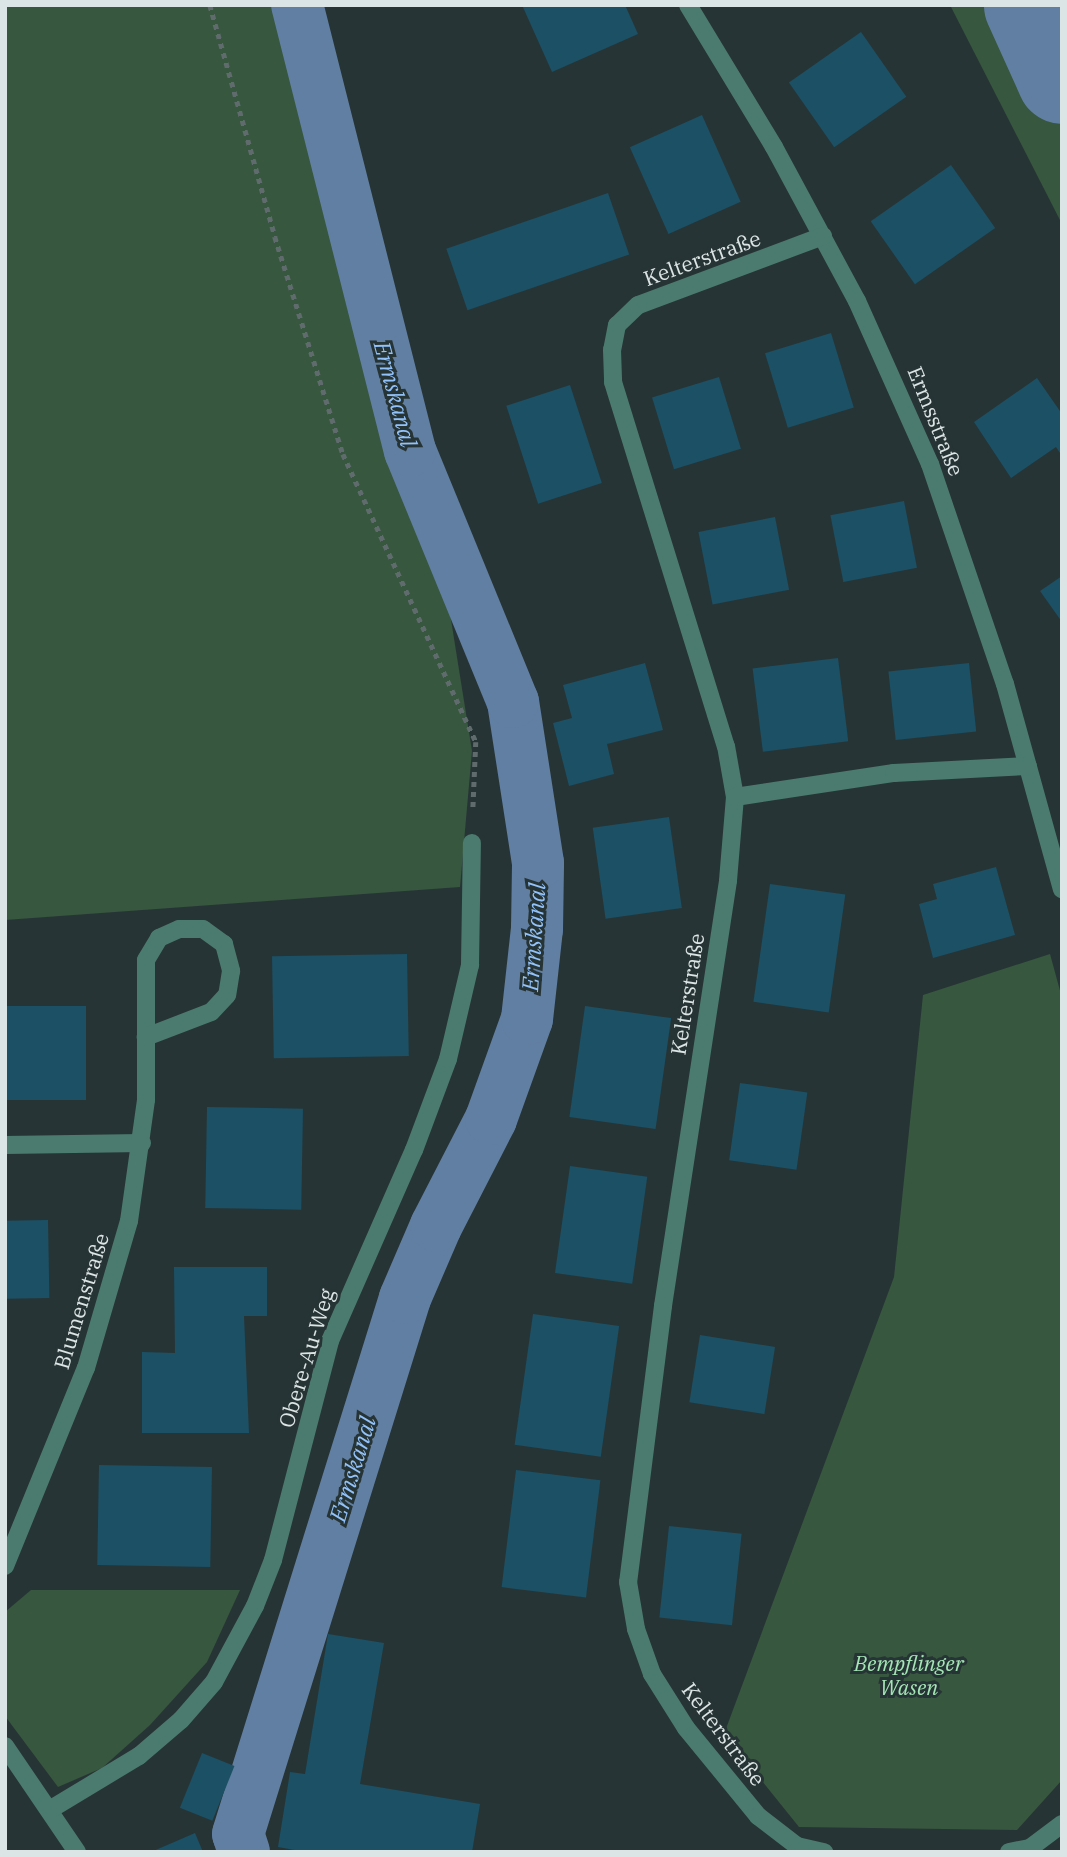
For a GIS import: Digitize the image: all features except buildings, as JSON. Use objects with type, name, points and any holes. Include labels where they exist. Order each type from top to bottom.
[{"type":"street","name":"Ermsstraße","points":[[688,5],[822,236],[886,360],[930,464],[976,593],[1062,889]]},
{"type":"street","name":"Kelterstraße","points":[[796,1849],[758,1816],[686,1728],[652,1674],[636,1629],[628,1581],[663,1306],[730,869],[735,797],[726,746],[613,382],[612,350],[617,325],[638,305],[822,236]]},
{"type":"street","points":[[735,797],[894,773],[1028,766]]},
{"type":"street","name":"Obere-Au-Weg","points":[[51,1808],[139,1756],[181,1720],[214,1682],[255,1606],[273,1560],[330,1341],[414,1150],[448,1059],[470,965],[472,843]]},
{"type":"street","name":"Blumenstraße","points":[[5,1566],[86,1368],[129,1221],[142,1143],[146,960],[159,938],[179,929],[203,929],[224,944],[231,971],[227,995],[211,1012],[146,1037]]},
{"type":"street","points":[[5,1145],[142,1143]]},
{"type":"street","points":[[5,1746],[51,1808],[77,1852]]},
{"type":"street","points":[[1009,1852],[1030,1850],[1062,1824]]},
{"type":"street","points":[[796,1849],[824,1852]]},
{"type":"path","points":[[211,5],[275,237],[343,454],[476,743],[472,843]]},
{"type":"green space","points":[[5,5],[278,5],[425,457],[472,751],[460,887],[5,920]]},
{"type":"green space","points":[[950,5],[1062,5],[1062,224]]},
{"type":"green space","name":"Bempflinger Wasen","points":[[1050,954],[1062,998],[1062,1780],[1017,1830],[799,1827],[724,1734],[894,1277],[923,995]]},
{"type":"green space","points":[[31,1590],[240,1590],[207,1662],[150,1725],[102,1768],[58,1787],[5,1716],[5,1612]]},
{"type":"waterway","name":"Ermskanal","points":[[244,1852],[238,1834],[405,1298],[436,1226],[491,1119],[527,1019],[537,929],[538,863],[513,702],[410,451],[297,5]]},
{"type":"waterway","points":[[1029,5],[1062,78]]}]
